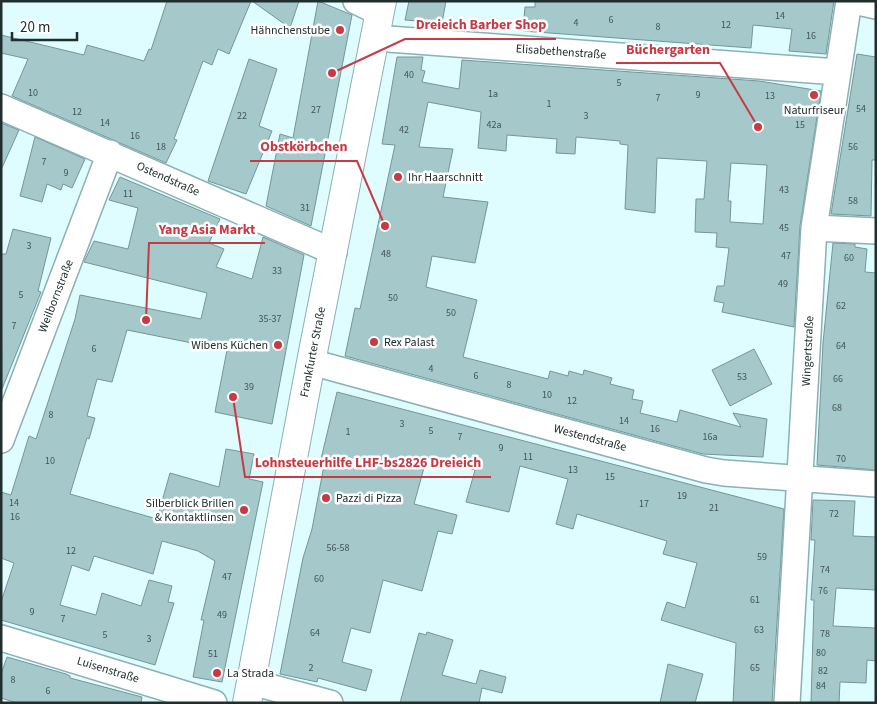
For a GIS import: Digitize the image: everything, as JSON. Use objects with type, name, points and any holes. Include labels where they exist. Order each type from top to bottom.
[{"type":"street","points":[[356,1],[379,18]]},
{"type":"street","name":"Wingertstraße","points":[[787,703],[814,228],[849,1]]},
{"type":"street","points":[[854,1],[876,6]]},
{"type":"street","name":"Elisabethenstraße","points":[[379,18],[838,72]]},
{"type":"street","name":"Frankfurter Straße","points":[[249,692],[310,362],[334,252],[379,18]]},
{"type":"street","name":"Ostendstraße","points":[[1,107],[334,252]]},
{"type":"street","name":"Weilbornstraße","points":[[1,440],[110,153]]},
{"type":"street","points":[[814,228],[876,231]]},
{"type":"street","name":"Westendstraße","points":[[310,362],[706,470],[724,473],[876,484]]},
{"type":"street","name":"Luisenstraße","points":[[1,638],[214,703]]},
{"type":"street","points":[[249,692],[330,703]]},
{"type":"building","points":[[167,1],[251,1],[229,54],[218,49],[212,65],[203,61],[174,139],[177,140],[166,163],[12,96],[28,59],[1,53],[1,35],[84,55],[87,45],[144,61],[149,49],[151,50]]},
{"type":"building","points":[[252,1],[299,1],[290,28]]},
{"type":"building","points":[[318,1],[352,15],[311,226],[266,206],[280,134],[293,138]]},
{"type":"building","points":[[409,1],[446,1],[442,23],[405,20]]},
{"type":"building","points":[[535,1],[834,1],[826,54],[789,51],[792,29],[753,25],[751,48],[523,31],[525,7],[535,7]]},
{"type":"building","points":[[857,54],[876,57],[876,160],[872,160],[871,216],[831,214]]},
{"type":"building","points":[[397,57],[423,57],[421,70],[425,71],[422,82],[459,89],[462,60],[759,81],[821,91],[800,226],[794,327],[722,312],[724,303],[714,301],[717,286],[724,286],[729,248],[716,247],[717,233],[695,232],[696,199],[704,199],[707,161],[657,158],[655,213],[625,209],[628,145],[620,144],[620,141],[576,137],[575,154],[556,153],[557,139],[507,135],[506,151],[478,148],[481,112],[428,102],[419,147],[453,149],[443,197],[488,202],[475,263],[432,256],[426,287],[477,300],[463,357],[548,379],[550,371],[568,376],[569,371],[583,375],[584,370],[612,378],[610,384],[634,390],[632,399],[643,401],[640,413],[677,422],[680,410],[741,427],[733,413],[767,419],[763,457],[703,454],[345,356],[355,308],[360,309],[395,145],[382,144]],"holes":[[[731,163],[767,165],[763,224],[730,222],[731,201],[728,201]]]},
{"type":"building","points":[[249,59],[277,69],[259,126],[272,131],[246,194],[208,181]]},
{"type":"building","points":[[1,123],[19,130],[1,170]]},
{"type":"building","points":[[35,137],[85,159],[72,188],[63,184],[61,190],[47,184],[42,202],[20,196]]},
{"type":"building","points":[[120,177],[220,219],[209,243],[224,249],[216,267],[252,279],[263,237],[304,255],[272,424],[215,412],[227,350],[127,330],[112,382],[97,379],[87,416],[95,418],[70,494],[157,519],[170,473],[219,487],[226,449],[254,454],[249,479],[263,482],[222,682],[193,677],[204,620],[201,620],[215,561],[198,551],[162,541],[153,574],[94,556],[89,571],[72,565],[60,605],[96,615],[102,593],[141,606],[149,580],[172,586],[168,602],[174,603],[155,665],[1,620],[1,602],[14,563],[1,558],[1,492],[11,495],[29,436],[36,439],[75,319],[80,295],[201,319],[207,293],[84,262],[94,241],[128,249],[138,208],[109,200]]},
{"type":"building","points":[[13,229],[51,238],[38,291],[41,292],[2,389],[1,254],[6,254]]},
{"type":"building","points":[[833,243],[855,244],[855,247],[867,249],[865,272],[876,273],[876,470],[817,465],[823,343]]},
{"type":"building","points":[[754,349],[772,384],[730,406],[712,370]]},
{"type":"building","points":[[337,392],[784,509],[772,703],[733,703],[736,643],[661,620],[667,602],[685,608],[697,563],[663,554],[667,541],[577,514],[573,529],[556,524],[568,479],[520,466],[509,512],[466,502],[475,470],[427,457],[414,504],[457,515],[452,534],[438,531],[422,591],[383,580],[370,633],[351,628],[342,662],[372,670],[366,691],[318,678],[317,682],[280,674],[303,558],[312,529],[325,460],[321,459]]},
{"type":"building","points":[[813,500],[855,501],[853,536],[876,537],[876,590],[836,588],[833,626],[876,628],[876,661],[867,660],[866,683],[840,682],[839,703],[811,703],[814,600],[811,600],[815,540],[811,540]]},
{"type":"building","points":[[427,632],[453,640],[442,675],[476,684],[480,670],[506,677],[502,693],[482,688],[479,703],[400,703],[419,633],[426,635]]},
{"type":"building","points":[[7,657],[66,674],[70,678],[142,697],[141,703],[17,703],[1,698],[1,674]]},
{"type":"building","points":[[668,664],[703,674],[695,703],[660,703]]},
{"type":"place","name":"Hähnchenstube","points":[[340,30]]},
{"type":"place","name":"Dreieich Barber Shop","points":[[332,73]]},
{"type":"place","name":"Naturfriseur","points":[[814,95]]},
{"type":"place","name":"Büchergarten","points":[[758,127]]},
{"type":"place","name":"Ihr Haarschnitt","points":[[398,177]]},
{"type":"place","name":"Obstkörbchen","points":[[385,226]]},
{"type":"place","name":"Yang Asia Markt","points":[[146,320]]},
{"type":"place","name":"Rex Palast","points":[[374,342]]},
{"type":"place","name":"Wibens Küchen","points":[[278,345]]},
{"type":"place","name":"Lohnsteuerhilfe LHF-bs2826 Dreieich","points":[[233,397]]},
{"type":"place","name":"Pazzi di Pizza","points":[[326,498]]},
{"type":"place","name":"Silberblick Brillen & Kontaktlinsen","points":[[244,510]]},
{"type":"place","name":"La Strada","points":[[217,673]]}]
